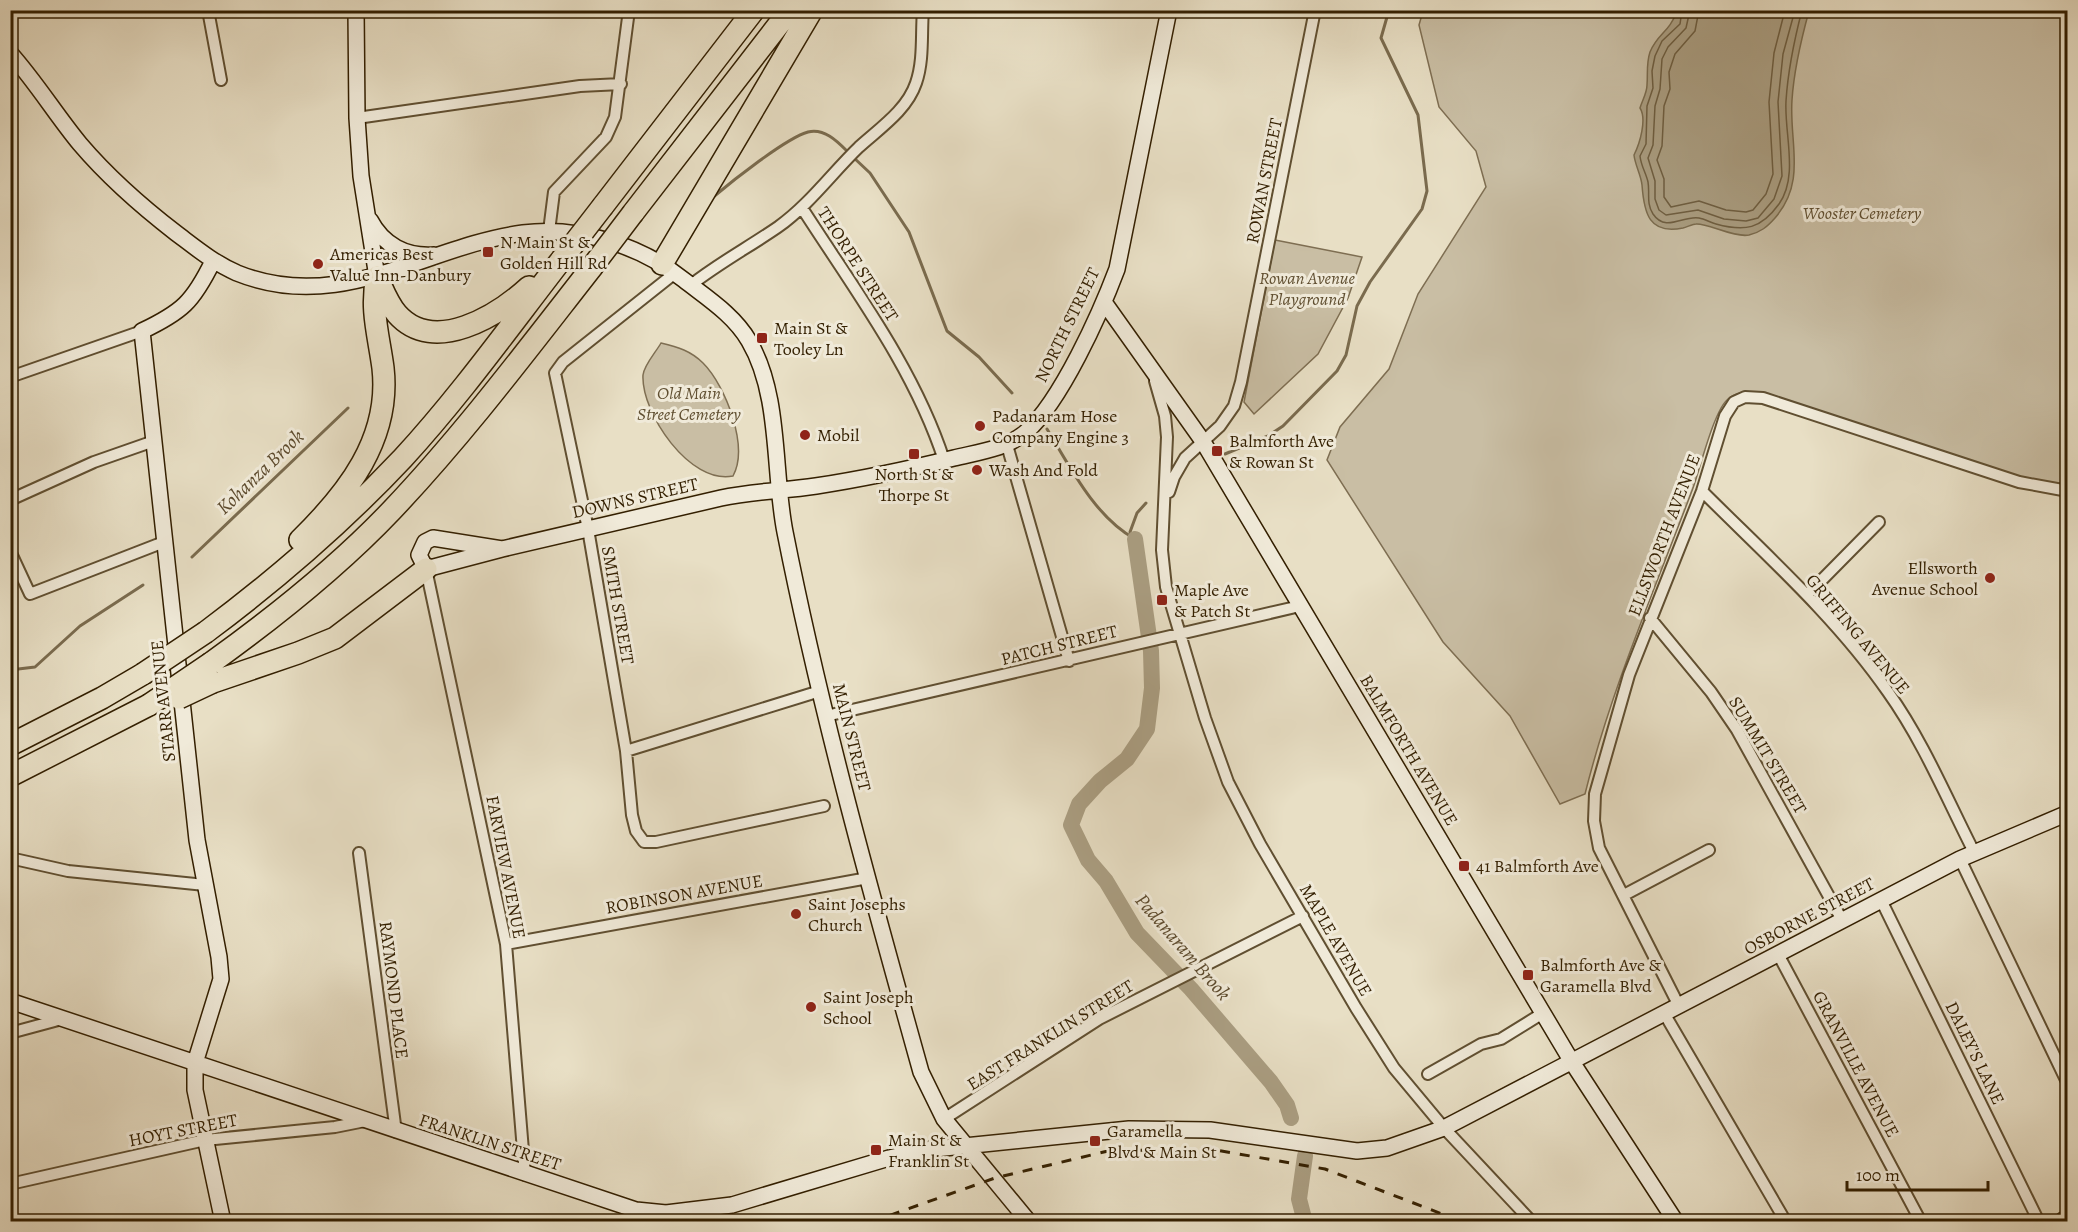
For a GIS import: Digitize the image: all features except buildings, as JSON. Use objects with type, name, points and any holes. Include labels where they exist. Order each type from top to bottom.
[{"type":"highway","points":[[10,745],[93,703],[143,674],[206,632],[293,564],[376,486],[437,418],[754,10]]},
{"type":"highway","points":[[10,776],[149,710],[212,672],[313,584],[390,512],[459,436],[790,10]]},
{"type":"highway","points":[[669,268],[812,10]]},
{"type":"highway","points":[[377,277],[390,305],[406,323],[433,331],[449,330],[482,322],[497,314],[561,259]]},
{"type":"highway","points":[[206,632],[330,510],[364,463],[378,427],[384,389],[374,312],[377,277]]},
{"type":"highway","points":[[212,672],[298,653],[335,638],[426,569]]},
{"type":"main road","points":[[356,10],[357,118],[366,212],[377,277]]},
{"type":"main road","name":"NORTH STREET","points":[[778,490],[850,480],[1007,445],[1025,433],[1043,416],[1104,302],[1125,239],[1169,10]]},
{"type":"main road","points":[[10,53],[102,169],[133,198],[213,261],[267,283],[315,285],[377,277],[448,254]]},
{"type":"main road","points":[[366,212],[381,237],[406,253],[423,256],[448,254]]},
{"type":"main road","name":"MAIN STREET","points":[[448,254],[519,234],[549,231],[576,234],[627,247],[669,268],[691,285],[737,324],[758,357],[766,385],[778,490],[820,691],[921,1072],[944,1119],[1029,1221]]},
{"type":"main road","points":[[142,331],[174,316],[203,281],[213,261]]},
{"type":"main road","name":"BALMFORTH AVENUE","points":[[1104,302],[1202,440],[1572,1062],[1676,1221]]},
{"type":"main road","name":"STARR AVENUE","points":[[142,331],[197,840],[221,979],[195,1063],[195,1090],[223,1221]]},
{"type":"main road","name":"DOWNS STREET","points":[[502,549],[433,538],[425,542],[419,555],[426,569],[741,493],[778,490]]},
{"type":"main road","name":"OSBORNE STREET","points":[[1444,1128],[1974,852],[2067,813]]},
{"type":"main road","name":"FRANKLIN STREET","points":[[10,1001],[396,1132],[636,1210],[688,1212],[732,1205],[889,1158],[925,1150],[1129,1130],[1177,1128],[1260,1135],[1357,1151],[1387,1148],[1444,1128]]},
{"type":"main road","points":[[2063,1221],[2067,1220]]},
{"type":"street","points":[[208,10],[221,80]]},
{"type":"street","points":[[549,231],[554,192],[606,137],[615,117],[629,10]]},
{"type":"street","name":"THORPE STREET","points":[[923,10],[920,65],[917,81],[908,102],[801,208],[913,383],[931,421],[944,460]]},
{"type":"street","name":"ROWAN STREET","points":[[1163,513],[1173,477],[1185,458],[1202,440],[1220,426],[1234,406],[1241,382],[1315,10]]},
{"type":"street","points":[[357,118],[580,86],[621,84]]},
{"type":"street","points":[[691,285],[716,265],[778,227],[801,208]]},
{"type":"street","name":"SMITH STREET","points":[[669,268],[563,362],[555,373],[588,529],[626,751],[632,815],[636,831],[644,842],[656,842],[824,807]]},
{"type":"street","points":[[10,377],[142,331]]},
{"type":"street","name":"ROWAN STREET","points":[[1151,369],[1160,394],[1166,426],[1162,550],[1166,587],[1179,634]]},
{"type":"street","name":"ELLSWORTH AVENUE","points":[[1679,1006],[1599,848],[1594,821],[1595,794],[1629,675],[1702,491],[1725,416],[1734,402],[1745,397],[1763,398],[2019,482],[2067,491]]},
{"type":"street","points":[[10,500],[94,462],[154,441]]},
{"type":"street","points":[[1007,445],[1069,661]]},
{"type":"street","name":"GRIFFING AVENUE","points":[[1702,491],[1807,596],[1887,690],[1908,723],[1974,852]]},
{"type":"street","points":[[1807,596],[1879,522]]},
{"type":"street","points":[[10,551],[30,594],[164,542]]},
{"type":"street","name":"FARVIEW AVENUE","points":[[426,569],[506,944],[525,1175]]},
{"type":"street","name":"PATCH STREET","points":[[826,717],[1300,606]]},
{"type":"street","name":"SUMMIT STREET","points":[[1650,618],[1711,692],[1737,730],[1842,920]]},
{"type":"street","name":"MAPLE AVENUE","points":[[1179,634],[1228,782],[1260,844],[1356,1008],[1394,1068],[1444,1128],[1533,1221]]},
{"type":"street","points":[[626,751],[820,691]]},
{"type":"street","points":[[1624,895],[1709,850]]},
{"type":"street","name":"RAYMOND PLACE","points":[[359,853],[396,1132]]},
{"type":"street","points":[[10,858],[68,871],[205,885]]},
{"type":"street","points":[[1960,860],[2067,1084]]},
{"type":"street","name":"ROBINSON AVENUE","points":[[506,944],[868,878]]},
{"type":"street","name":"DALEY'S LANE","points":[[1881,900],[2039,1221]]},
{"type":"street","name":"EAST FRANKLIN STREET","points":[[944,1119],[1066,1040],[1172,981],[1303,916]]},
{"type":"street","name":"GRANVILLE AVENUE","points":[[1778,954],[1921,1221]]},
{"type":"street","points":[[1428,1074],[1481,1044],[1501,1040],[1543,1013]]},
{"type":"street","points":[[1665,1013],[1786,1221]]},
{"type":"street","points":[[10,1033],[62,1018]]},
{"type":"street","name":"HOYT STREET","points":[[10,1184],[205,1140],[335,1127],[365,1121]]},
{"type":"green space","name":"Wooster Cemetery","points":[[1423,11],[2067,11],[2067,486],[2013,475],[1763,393],[1744,393],[1732,396],[1723,405],[1713,427],[1693,488],[1621,678],[1585,794],[1560,804],[1510,716],[1443,642],[1327,460],[1340,427],[1389,369],[1418,294],[1486,187],[1476,151],[1439,107],[1419,25]]},
{"type":"green space","name":"Rowan Avenue Playground","points":[[1275,240],[1362,257],[1348,298],[1318,354],[1254,414],[1244,402]]},
{"type":"green space","name":"Old Main Street Cemetery","points":[[661,343],[694,355],[712,373],[720,386],[733,417],[737,434],[737,464],[733,476],[717,476],[701,469],[685,458],[659,426],[650,408],[643,375]]},
{"type":"water","points":[[1677,11],[1809,11],[1798,55],[1793,88],[1794,176],[1791,190],[1775,218],[1763,229],[1753,234],[1736,234],[1696,224],[1683,228],[1663,228],[1650,220],[1644,205],[1634,155],[1643,125],[1640,108],[1647,88],[1650,52],[1656,41],[1671,24]]},
{"type":"waterway","name":"Padanaram Brook","points":[[1225,454],[1268,436],[1283,426],[1337,371],[1346,355],[1357,306],[1370,282],[1422,209],[1427,191],[1418,115],[1381,38],[1389,10]]},
{"type":"waterway","name":"Kohanza Brook","points":[[712,198],[773,151],[808,132],[825,134],[848,152]]},
{"type":"waterway","name":"Kohanza Brook","points":[[853,157],[870,173],[909,232],[947,331],[979,357],[1012,393]]},
{"type":"waterway","name":"Kohanza Brook","points":[[192,557],[348,408]]},
{"type":"waterway","name":"Kohanza Brook","points":[[1047,429],[1074,475],[1096,505],[1121,530],[1135,539]]},
{"type":"waterway","name":"Padanaram Brook","points":[[1134,537],[1130,532],[1137,513],[1146,503]]},
{"type":"waterway","name":"Padanaram Brook","points":[[1135,539],[1151,651],[1152,688],[1147,729],[1127,759],[1100,781],[1079,804],[1071,825],[1088,860],[1106,881],[1137,933],[1191,989],[1271,1082],[1287,1105],[1291,1118]]},
{"type":"waterway","name":"Kohanza Brook","points":[[10,670],[35,667],[80,626],[143,585]]},
{"type":"waterway","name":"Padanaram Brook","points":[[1305,1156],[1299,1199],[1305,1222]]},
{"type":"railway","points":[[871,1222],[995,1178],[1108,1151],[1210,1149],[1325,1169],[1463,1222]]},
{"type":"place","name":"N Main St & Golden Hill Rd","points":[[488,252]]},
{"type":"place","name":"Americas Best Value Inn-Danbury","points":[[318,264]]},
{"type":"place","name":"Main St & Tooley Ln","points":[[762,338]]},
{"type":"place","name":"Padanaram Hose Company Engine 3","points":[[980,426]]},
{"type":"place","name":"Mobil","points":[[805,435]]},
{"type":"place","name":"Balmforth Ave & Rowan St","points":[[1217,451]]},
{"type":"place","name":"North St & Thorpe St","points":[[914,454]]},
{"type":"place","name":"Wash And Fold","points":[[977,470]]},
{"type":"place","name":"Ellsworth Avenue School","points":[[1990,578]]},
{"type":"place","name":"Maple Ave & Patch St","points":[[1162,600]]},
{"type":"place","name":"41 Balmforth Ave","points":[[1464,866]]},
{"type":"place","name":"Saint Josephs Church","points":[[796,914]]},
{"type":"place","name":"Balmforth Ave & Garamella Blvd","points":[[1528,975]]},
{"type":"place","name":"Saint Joseph School","points":[[811,1007]]},
{"type":"place","name":"Garamella Blvd & Main St","points":[[1095,1141]]},
{"type":"place","name":"Main St & Franklin St","points":[[876,1150]]}]
